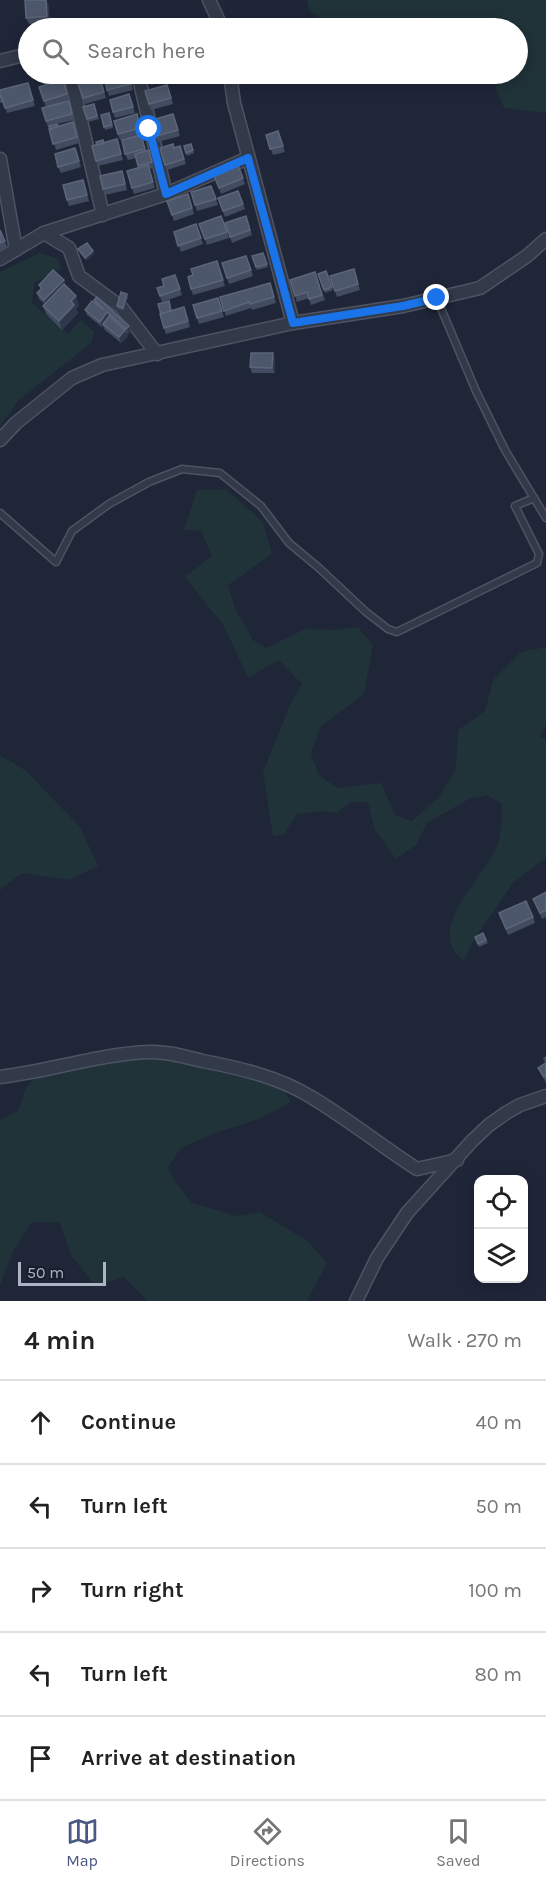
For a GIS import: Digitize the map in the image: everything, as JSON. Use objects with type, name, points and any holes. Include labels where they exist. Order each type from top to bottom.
[{"type":"street","points":[[209,0],[217,18]]},
{"type":"street","points":[[0,61],[18,56]]},
{"type":"street","points":[[72,84],[103,214]]},
{"type":"street","points":[[140,84],[166,194]]},
{"type":"street","points":[[231,84],[234,104],[293,323]]},
{"type":"street","points":[[0,259],[44,233],[166,194],[248,158]]},
{"type":"street","points":[[0,159],[16,250]]},
{"type":"street","points":[[44,233],[69,248],[79,276],[121,307],[157,354]]},
{"type":"street","points":[[0,440],[16,423],[72,378],[102,365],[293,323],[403,306],[480,288],[546,239]]},
{"type":"street","points":[[0,1077],[27,1074],[127,1054],[152,1052],[181,1056],[271,1078],[310,1096],[417,1169],[457,1160]]},
{"type":"street","points":[[356,1301],[377,1258],[407,1213],[472,1141],[489,1125],[520,1105],[546,1096]]},
{"type":"lane","points":[[437,298],[476,392],[505,450],[546,518]]},
{"type":"lane","points":[[0,513],[56,562],[72,531],[109,504],[149,482],[182,469],[220,473],[261,506],[289,543],[320,568],[366,612],[388,629],[397,632],[537,563],[538,554],[515,506],[534,498]]},
{"type":"shaded area","points":[[307,0],[546,0],[546,113],[504,108],[494,84],[528,84],[528,18],[320,18],[309,10]]},
{"type":"shaded area","points":[[40,253],[56,258],[62,268],[34,283],[32,303],[68,334],[81,320],[94,332],[91,343],[19,400],[0,426],[0,272]]},
{"type":"shaded area","points":[[226,489],[263,522],[272,554],[228,585],[235,609],[253,640],[266,648],[305,629],[335,630],[358,627],[373,645],[364,694],[321,726],[311,754],[319,775],[337,788],[381,783],[395,815],[412,821],[439,797],[456,768],[458,730],[485,711],[493,680],[521,652],[546,647],[546,725],[540,736],[546,740],[546,858],[513,883],[475,938],[463,961],[454,950],[450,938],[451,924],[464,897],[497,846],[501,831],[502,804],[487,795],[469,799],[427,823],[416,845],[396,859],[375,830],[368,802],[351,802],[337,813],[321,811],[297,814],[283,835],[273,836],[263,772],[290,705],[302,684],[279,660],[248,678],[224,626],[185,577],[212,556],[201,531],[184,530],[197,490]]},
{"type":"shaded area","points":[[0,755],[26,771],[80,827],[98,866],[69,880],[22,873],[0,890]]},
{"type":"shaded area","points":[[149,1056],[207,1065],[283,1088],[291,1102],[259,1119],[212,1134],[180,1149],[168,1168],[192,1203],[237,1216],[260,1212],[309,1242],[327,1263],[307,1301],[148,1301],[124,1277],[96,1286],[72,1257],[60,1223],[32,1222],[13,1251],[0,1286],[0,1120],[18,1111],[26,1088],[43,1068],[79,1062],[101,1064]]},
{"type":"building","points":[[25,0],[46,0],[47,16],[26,18]]},
{"type":"building","points":[[28,84],[33,100],[5,108],[0,97],[0,90]]},
{"type":"building","points":[[64,84],[67,94],[44,101],[39,87]]},
{"type":"building","points":[[78,84],[102,84],[104,92],[83,98]]},
{"type":"building","points":[[106,84],[131,84],[107,90]]},
{"type":"building","points":[[167,85],[171,98],[149,104],[145,91]]},
{"type":"building","points":[[129,94],[133,107],[113,112],[110,100]]},
{"type":"building","points":[[69,101],[72,114],[46,121],[42,108]]},
{"type":"building","points":[[94,104],[97,116],[87,119],[83,107]]},
{"type":"building","points":[[109,113],[112,125],[104,127],[101,115]]},
{"type":"building","points":[[137,114],[140,128],[118,134],[114,121]]},
{"type":"building","points":[[173,114],[178,130],[156,136],[152,120]]},
{"type":"building","points":[[73,122],[77,137],[53,144],[49,129]]},
{"type":"building","points":[[278,131],[283,146],[270,149],[266,135]]},
{"type":"building","points":[[141,135],[145,149],[125,154],[122,140]]},
{"type":"building","points":[[117,139],[121,154],[96,161],[92,146]]},
{"type":"building","points":[[103,140],[104,143],[97,145],[96,142]]},
{"type":"building","points":[[173,144],[174,148],[180,146],[184,159],[165,165],[160,148]]},
{"type":"building","points":[[191,144],[193,150],[186,153],[184,146]]},
{"type":"building","points":[[75,148],[79,161],[58,167],[55,154]]},
{"type":"building","points":[[149,150],[152,162],[138,166],[135,154]]},
{"type":"building","points":[[237,163],[243,178],[219,188],[213,173]]},
{"type":"building","points":[[148,165],[153,182],[132,188],[127,171]]},
{"type":"building","points":[[122,171],[125,184],[103,189],[100,176]]},
{"type":"building","points":[[83,180],[87,195],[67,200],[63,185]]},
{"type":"building","points":[[211,186],[216,199],[195,205],[191,192]]},
{"type":"building","points":[[238,191],[243,204],[223,211],[218,198]]},
{"type":"building","points":[[188,194],[192,208],[172,215],[167,201]]},
{"type":"building","points":[[221,216],[227,232],[205,239],[199,224]]},
{"type":"building","points":[[246,216],[250,230],[230,237],[225,223]]},
{"type":"building","points":[[196,224],[201,238],[178,246],[174,232]]},
{"type":"building","points":[[0,230],[5,241],[0,243]]},
{"type":"building","points":[[87,243],[93,251],[85,258],[78,249]]},
{"type":"building","points":[[263,253],[267,264],[256,267],[252,256]]},
{"type":"building","points":[[246,256],[251,270],[227,278],[222,263]]},
{"type":"building","points":[[217,261],[223,280],[191,289],[188,277],[193,275],[191,269]]},
{"type":"building","points":[[354,269],[358,284],[335,291],[330,276]]},
{"type":"building","points":[[53,270],[64,280],[44,300],[37,293],[42,288],[39,285]]},
{"type":"building","points":[[326,271],[332,287],[324,290],[318,274]]},
{"type":"building","points":[[315,272],[322,295],[309,299],[307,292],[295,296],[290,280]]},
{"type":"building","points":[[175,275],[180,289],[160,296],[157,288],[164,286],[162,279]]},
{"type":"building","points":[[270,283],[274,297],[250,304],[249,302],[224,311],[220,297]]},
{"type":"building","points":[[64,284],[76,296],[71,301],[74,305],[59,321],[43,306]]},
{"type":"building","points":[[121,292],[127,294],[123,308],[117,306]]},
{"type":"building","points":[[97,297],[129,326],[126,329],[107,312],[100,322],[85,310],[92,301],[104,310],[94,300]]},
{"type":"building","points":[[218,298],[222,311],[197,318],[193,305]]},
{"type":"building","points":[[169,301],[171,311],[161,314],[158,304]]},
{"type":"building","points":[[184,307],[188,321],[164,328],[160,314]]},
{"type":"building","points":[[109,316],[125,330],[119,337],[103,324]]},
{"type":"building","points":[[251,353],[273,353],[272,368],[250,367]]},
{"type":"building","points":[[546,892],[546,910],[540,913],[533,899]]},
{"type":"building","points":[[526,901],[533,917],[506,929],[499,913]]},
{"type":"building","points":[[483,933],[486,940],[478,944],[475,937]]},
{"type":"building","points":[[546,1063],[546,1076],[544,1077],[538,1068]]},
{"type":"route","points":[[149,129],[166,194],[248,158],[293,323],[403,306],[437,298]]}]
